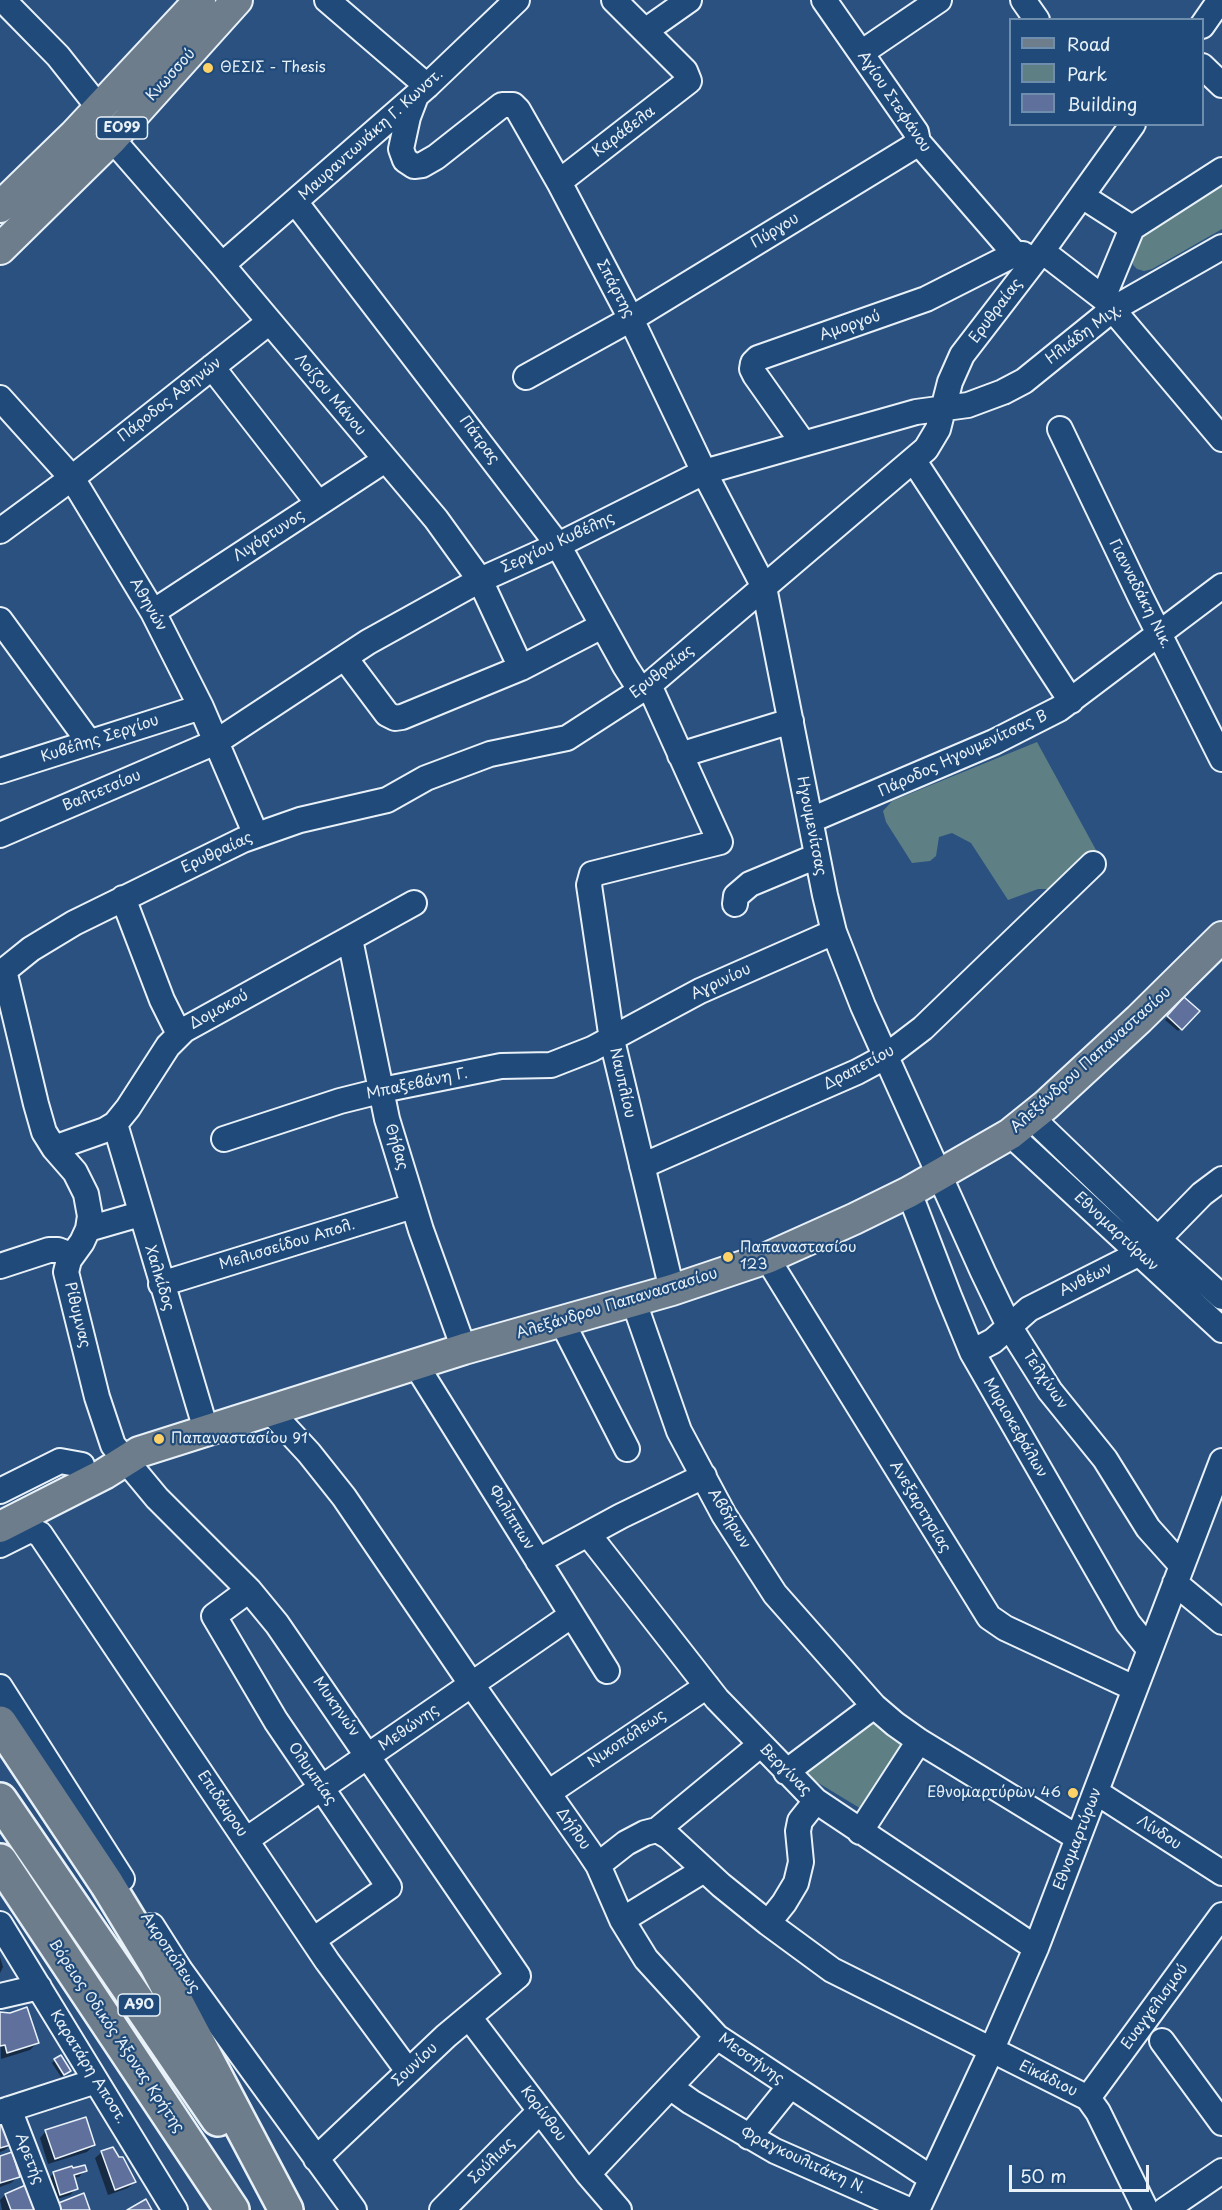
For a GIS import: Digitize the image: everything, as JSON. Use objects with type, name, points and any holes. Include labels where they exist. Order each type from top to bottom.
[{"type":"highway","points":[[0,1723],[152,1957],[286,2210]]},
{"type":"highway","name":"Α90","points":[[0,1800],[280,2210]]},
{"type":"highway","name":"Βόρειος Οδικός Άξονας Κρήτης","points":[[0,1861],[232,2210]]},
{"type":"main road","name":"Κνωσσού","points":[[3,196],[100,109],[200,0]]},
{"type":"main road","name":"Κνωσσού","points":[[0,249],[112,139],[237,0]]},
{"type":"main road","name":"Αλεξάνδρου Παπαναστασίου","points":[[0,1507],[42,1495],[126,1456],[271,1412],[464,1349],[634,1302],[767,1258],[805,1242],[909,1192],[1021,1126],[1163,996],[1222,937]]},
{"type":"main road","name":"Αλεξάνδρου Παπαναστασίου","points":[[0,1527],[82,1465],[97,1457],[126,1456]]},
{"type":"street","points":[[3,0],[58,56],[100,109]]},
{"type":"street","points":[[327,0],[422,91]]},
{"type":"street","name":"Μαυραντωνάκη Γ. Κωνστ.","points":[[222,266],[422,91],[517,0]]},
{"type":"street","points":[[614,0],[645,31],[689,0]]},
{"type":"street","name":"Αγίου Στεφάνου","points":[[824,0],[916,132],[918,142],[1030,256],[1108,304],[1219,430]]},
{"type":"street","points":[[861,53],[939,0]]},
{"type":"street","points":[[1023,0],[1036,18]]},
{"type":"street","points":[[1204,24],[1220,0]]},
{"type":"street","name":"Καράβελα","points":[[559,182],[689,81],[684,71],[645,31]]},
{"type":"street","points":[[1204,67],[1222,86]]},
{"type":"street","name":"Σπάρτης","points":[[422,91],[408,117],[401,149],[405,160],[414,166],[422,165],[436,157],[502,105],[513,105],[518,110],[559,182],[631,319],[704,472]]},
{"type":"street","name":"Ερυθραίας","points":[[2,972],[50,936],[123,898],[256,835],[300,820],[387,800],[426,778],[490,754],[567,738],[645,688],[914,461],[934,439],[950,382],[962,355],[1030,256],[1082,196],[1123,129]]},
{"type":"street","name":"Λοίζου Μάνου","points":[[112,139],[436,519],[480,580],[521,668]]},
{"type":"street","name":"Πύργου","points":[[526,377],[631,319],[918,142]]},
{"type":"street","points":[[1108,304],[1132,228],[1222,171]]},
{"type":"street","points":[[1082,196],[1132,228]]},
{"type":"street","name":"Πάτρας","points":[[296,202],[558,545],[602,626],[645,688],[680,755],[720,842],[592,874]]},
{"type":"street","name":"Ηλιάδη Μιχ.","points":[[942,409],[968,405],[1003,392],[1024,381],[1108,304],[1222,247]]},
{"type":"street","name":"Αμοργού","points":[[803,443],[755,375],[752,369],[753,363],[758,358],[926,299],[1030,256]]},
{"type":"street","name":"Πάροδος Αθηνών","points":[[0,531],[72,478],[268,322]]},
{"type":"street","points":[[212,367],[318,503]]},
{"type":"street","name":"Αθηνών","points":[[0,398],[72,478],[153,612],[201,707],[210,744],[256,835]]},
{"type":"street","name":"Σεργίου Κυβέλης","points":[[210,744],[368,642],[480,580],[558,545],[704,472],[916,412],[942,409]]},
{"type":"street","name":"Γιανναδάκη Νικ.","points":[[1060,429],[1222,759]]},
{"type":"street","name":"Λιγόρτυνος","points":[[153,612],[385,460]]},
{"type":"street","points":[[914,461],[1071,701]]},
{"type":"street","name":"Ηγουμενίτσας","points":[[704,472],[765,587],[834,932],[885,1057],[939,1175]]},
{"type":"street","name":"Πάροδος Ηγουμενίτσας Β","points":[[811,820],[994,742],[1051,713],[1071,701],[1222,586]]},
{"type":"street","points":[[0,620],[89,742]]},
{"type":"street","points":[[345,658],[387,714],[395,718],[521,668],[602,626]]},
{"type":"street","name":"Κυβέλης Σεργίου","points":[[0,771],[201,707]]},
{"type":"street","points":[[680,755],[791,721]]},
{"type":"street","name":"Βαλτετσίου","points":[[0,835],[210,744]]},
{"type":"street","points":[[735,904],[736,896],[750,884],[817,856]]},
{"type":"street","name":"Δραπετίου","points":[[642,1166],[857,1072],[885,1057],[923,1028],[1093,864]]},
{"type":"street","name":"Ναυπλίου","points":[[592,874],[589,885],[612,1040],[672,1290]]},
{"type":"street","points":[[123,898],[158,990],[179,1034]]},
{"type":"street","name":"Δομοκού","points":[[54,1148],[105,1130],[115,1124],[168,1046],[179,1034],[206,1016],[414,903]]},
{"type":"street","name":"Αγρινίου","points":[[612,1040],[700,992],[834,932]]},
{"type":"street","name":"Θήβας","points":[[350,939],[387,1119],[413,1206],[464,1349]]},
{"type":"street","points":[[2,972],[44,1132],[81,1183],[90,1216],[88,1229],[140,1214]]},
{"type":"street","name":"Μπαξεβάνη Γ.","points":[[224,1139],[380,1090],[501,1066],[551,1065],[612,1040]]},
{"type":"street","name":"Χαλκίδος","points":[[115,1124],[206,1430]]},
{"type":"street","name":"Εθνομαρτύρων","points":[[1021,1126],[1158,1239],[1222,1297]]},
{"type":"street","name":"Εθνομαρτύρων","points":[[1021,1126],[1138,1254],[1222,1330]]},
{"type":"street","name":"Τελχίνων","points":[[939,1175],[1009,1326],[1050,1391],[1101,1452],[1179,1574],[1222,1622]]},
{"type":"street","name":"Ανθέων","points":[[972,1352],[993,1341],[1019,1316],[1040,1302],[1138,1254],[1158,1239],[1202,1194],[1222,1179]]},
{"type":"street","name":"Μυριοκεφάλων","points":[[909,1192],[972,1352],[1128,1623],[1149,1649]]},
{"type":"street","name":"Μελισσείδου Απολ.","points":[[161,1284],[413,1206]]},
{"type":"street","name":"Ρίθυμνας","points":[[88,1229],[82,1242],[71,1255],[66,1268],[103,1418],[126,1456]]},
{"type":"street","points":[[0,1266],[49,1250],[58,1250],[71,1255]]},
{"type":"street","name":"Ανεξαρτησίας","points":[[767,1258],[989,1617],[1005,1628],[1134,1688]]},
{"type":"street","name":"Αβδήρων","points":[[634,1302],[680,1431],[724,1515],[775,1594],[874,1706],[919,1741]]},
{"type":"street","points":[[562,1322],[627,1449]]},
{"type":"street","name":"Φιλίππων","points":[[416,1365],[607,1671]]},
{"type":"street","name":"Δήλου","points":[[271,1412],[345,1497],[472,1685],[598,1865],[626,1843],[645,1833],[657,1830]]},
{"type":"street","name":"Μυκηνών","points":[[126,1456],[157,1498],[249,1590],[283,1631],[518,1976]]},
{"type":"street","name":"Αλεξάνδρου Παπαναστασίου","points":[[0,1491],[60,1461],[82,1465]]},
{"type":"street","name":"Εθνομαρτύρων","points":[[917,2210],[1036,1948],[1149,1649],[1221,1467]]},
{"type":"street","points":[[538,1561],[588,1533],[704,1476]]},
{"type":"street","name":"Επιδάυρου","points":[[0,1545],[30,1530],[35,1530],[40,1534],[313,1940],[408,2071]]},
{"type":"street","name":"Βεργίνας","points":[[588,1533],[707,1686],[760,1745],[816,1801],[1036,1948]]},
{"type":"street","name":"Ολυμπίας","points":[[249,1590],[214,1616],[276,1721],[389,1887],[313,1940]]},
{"type":"street","name":"Μεθώνης","points":[[246,1840],[572,1615]]},
{"type":"street","name":"Νικοπόλεως","points":[[548,1793],[707,1686]]},
{"type":"street","name":"Ακροπόλεως","points":[[0,1687],[167,1951],[354,2210]]},
{"type":"street","points":[[786,1772],[874,1706]]},
{"type":"street","points":[[860,1832],[919,1741],[1078,1838]]},
{"type":"street","points":[[760,1745],[657,1830],[669,1837],[704,1870],[768,1923],[832,1970],[991,2051]]},
{"type":"street","name":"Λίνδου","points":[[1096,1792],[1222,1873]]},
{"type":"street","points":[[768,1923],[796,1883],[801,1862],[798,1831],[800,1821],[816,1801]]},
{"type":"street","name":"Μεσσήνης","points":[[598,1865],[622,1920],[646,1959],[717,2037],[931,2178]]},
{"type":"street","points":[[622,1920],[704,1870]]},
{"type":"street","name":"Ευαγγελισμού","points":[[1088,2098],[1222,1915]]},
{"type":"street","name":"Καρατάρη Αποστ.","points":[[0,1924],[175,2210]]},
{"type":"street","name":"Σουνίου","points":[[316,2159],[408,2071],[518,1976]]},
{"type":"street","points":[[0,1996],[39,1987]]},
{"type":"street","name":"Κορίνθου","points":[[469,2017],[588,2174],[619,2210]]},
{"type":"street","points":[[588,2174],[717,2037]]},
{"type":"street","points":[[1162,2041],[1222,2123]]},
{"type":"street","name":"Εἰκάδιου","points":[[991,2051],[1088,2098],[1098,2112],[1146,2210]]},
{"type":"street","points":[[5,2110],[96,2081]]},
{"type":"street","points":[[749,2137],[790,2086]]},
{"type":"street","name":"Φραγκουλιτάκη Ν.","points":[[670,2087],[775,2151],[909,2210]]},
{"type":"street","name":"Αρετής","points":[[5,2110],[48,2210]]},
{"type":"street","name":"Σούλιας","points":[[442,2210],[540,2111]]},
{"type":"street","points":[[1165,2210],[1222,2171]]},
{"type":"green space","points":[[1222,185],[1222,229],[1152,269],[1144,271],[1133,265],[1131,257],[1142,236]]},
{"type":"green space","points":[[1037,742],[1096,850],[1050,889],[1038,889],[1008,900],[971,843],[952,833],[939,837],[936,856],[930,861],[912,863],[886,822],[883,811],[892,801]]},
{"type":"green space","points":[[874,1718],[911,1737],[863,1810],[802,1773]]},
{"type":"building","points":[[1184,997],[1200,1011],[1182,1030],[1167,1016]]},
{"type":"building","points":[[27,2007],[39,2043],[7,2053],[5,2045],[0,2046],[0,2012],[10,2013]]},
{"type":"building","points":[[61,2055],[71,2071],[64,2075],[54,2059]]},
{"type":"building","points":[[86,2117],[95,2145],[55,2159],[45,2130]]},
{"type":"building","points":[[7,2120],[14,2144],[0,2148],[0,2122]]},
{"type":"building","points":[[113,2147],[119,2157],[123,2157],[136,2182],[115,2190],[101,2151]]},
{"type":"building","points":[[12,2152],[20,2177],[0,2183],[0,2156]]},
{"type":"building","points":[[85,2165],[87,2171],[74,2175],[78,2189],[60,2195],[53,2172],[72,2166],[73,2168]]},
{"type":"building","points":[[28,2184],[38,2210],[11,2210],[5,2194]]},
{"type":"building","points":[[84,2193],[90,2210],[59,2210],[56,2204]]},
{"type":"building","points":[[146,2199],[152,2210],[127,2210]]},
{"type":"place","name":"ΘΕΣΙΣ - Thesis","points":[[208,68]]},
{"type":"place","name":"Παπαναστασίου 123","points":[[728,1257]]},
{"type":"place","name":"Παπαναστασίου 91","points":[[159,1439]]},
{"type":"place","name":"Εθνομαρτύρων 46","points":[[1073,1793]]}]
